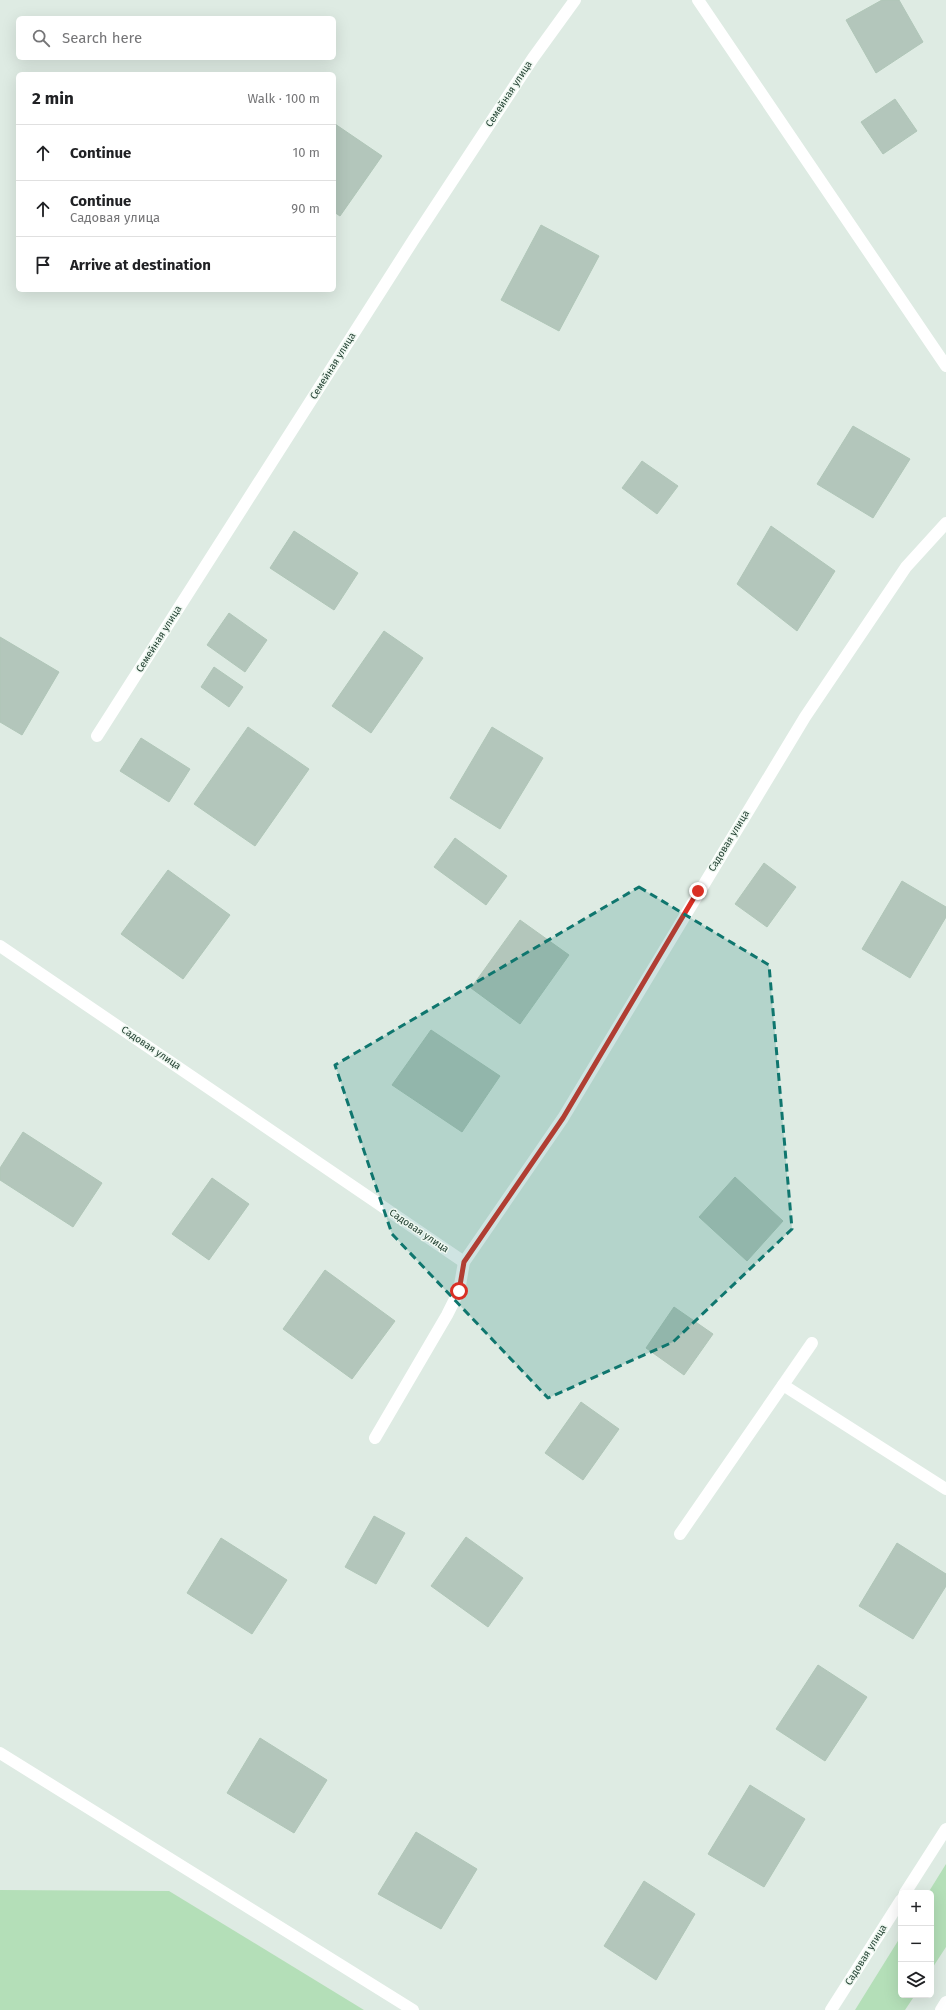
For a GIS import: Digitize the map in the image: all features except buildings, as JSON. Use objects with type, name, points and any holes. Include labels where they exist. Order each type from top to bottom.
[{"type":"street","name":"Семейная улица","points":[[97,736],[414,239],[533,58],[575,0]]},
{"type":"street","points":[[698,0],[946,366]]},
{"type":"street","name":"Садовая улица","points":[[0,946],[464,1262],[563,1118],[805,717],[906,567],[946,523]]},
{"type":"street","points":[[374,1438],[450,1309],[459,1291],[464,1262]]},
{"type":"street","points":[[680,1534],[812,1343]]},
{"type":"street","points":[[782,1385],[946,1489]]},
{"type":"street","points":[[0,1753],[413,2010]]},
{"type":"street","points":[[907,1890],[946,1829]]},
{"type":"street","name":"Садовая улица","points":[[831,2010],[898,1905]]},
{"type":"street","points":[[941,2010],[946,2002]]},
{"type":"highlighted area","points":[[639,887],[769,965],[792,1229],[673,1342],[548,1398],[392,1234],[335,1065]]},
{"type":"green space","points":[[946,1864],[946,1947],[934,1965],[934,1890],[930,1890]]},
{"type":"green space","points":[[0,1890],[169,1891],[364,2010],[0,2010]]},
{"type":"green space","points":[[898,1941],[898,1998],[913,1998],[905,2010],[855,2010]]},
{"type":"route","points":[[459,1291],[464,1262],[563,1118],[698,891]]}]
